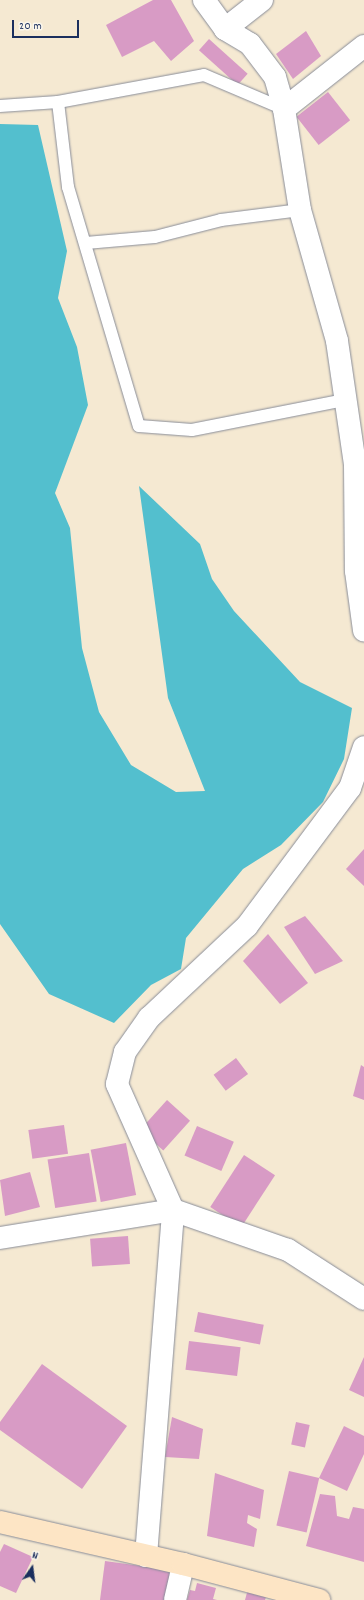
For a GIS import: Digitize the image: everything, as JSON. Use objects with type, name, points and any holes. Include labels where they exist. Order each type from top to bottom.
[{"type":"street","points":[[204,0],[225,29],[250,44],[275,77],[284,109],[300,210],[337,341],[356,465],[356,572],[364,630]]},
{"type":"street","points":[[225,29],[262,0]]},
{"type":"street","points":[[284,109],[364,46]]},
{"type":"street","points":[[146,1556],[173,1210],[117,1084],[125,1052],[149,1018],[247,926],[357,790],[364,747]]},
{"type":"street","points":[[0,1238],[173,1210],[288,1250],[364,1299]]},
{"type":"street","points":[[0,1522],[183,1564],[319,1600]]},
{"type":"street","points":[[175,1600],[183,1564]]},
{"type":"lane","points":[[0,106],[58,102],[204,75],[284,109]]},
{"type":"lane","points":[[58,102],[68,187],[86,243],[139,426],[192,430],[345,400]]},
{"type":"lane","points":[[86,243],[155,237],[222,220],[300,210]]},
{"type":"water","points":[[0,124],[38,125],[67,251],[58,298],[77,347],[88,405],[55,493],[70,528],[82,648],[99,712],[131,765],[176,792],[205,791],[168,698],[139,486],[200,544],[212,579],[234,611],[300,682],[352,708],[344,759],[323,802],[281,845],[243,869],[186,938],[181,969],[151,985],[114,1023],[49,994],[0,924]]},
{"type":"building","points":[[153,0],[171,0],[194,41],[171,61],[154,41],[122,57],[106,25]]},
{"type":"building","points":[[306,31],[321,56],[293,79],[276,54]]},
{"type":"building","points":[[209,39],[248,74],[238,85],[199,50]]},
{"type":"building","points":[[328,92],[350,120],[319,145],[296,117]]},
{"type":"building","points":[[364,849],[364,886],[346,869]]},
{"type":"building","points":[[305,916],[343,961],[315,974],[284,927]]},
{"type":"building","points":[[268,934],[308,983],[280,1004],[243,961]]},
{"type":"building","points":[[236,1058],[248,1074],[226,1091],[214,1075]]},
{"type":"building","points":[[361,1065],[364,1067],[364,1100],[353,1096]]},
{"type":"building","points":[[167,1100],[190,1121],[163,1150],[140,1130]]},
{"type":"building","points":[[64,1125],[68,1154],[32,1159],[28,1130]]},
{"type":"building","points":[[197,1126],[234,1142],[221,1171],[184,1155]]},
{"type":"building","points":[[126,1143],[136,1195],[101,1202],[91,1150]]},
{"type":"building","points":[[89,1153],[97,1201],[55,1208],[48,1160]]},
{"type":"building","points":[[244,1155],[275,1175],[241,1227],[210,1207]]},
{"type":"building","points":[[30,1172],[40,1207],[5,1216],[0,1180]]},
{"type":"building","points":[[128,1236],[130,1264],[92,1267],[90,1239]]},
{"type":"building","points":[[198,1312],[264,1325],[260,1344],[194,1332]]},
{"type":"building","points":[[189,1341],[241,1347],[237,1376],[185,1370]]},
{"type":"building","points":[[364,1357],[364,1397],[349,1390]]},
{"type":"building","points":[[42,1364],[127,1426],[82,1489],[0,1430],[0,1422]]},
{"type":"building","points":[[172,1417],[203,1429],[199,1459],[165,1457]]},
{"type":"building","points":[[296,1422],[310,1425],[305,1447],[291,1444]]},
{"type":"building","points":[[344,1426],[364,1436],[364,1454],[347,1491],[319,1478]]},
{"type":"building","points":[[289,1471],[319,1478],[307,1533],[276,1526]]},
{"type":"building","points":[[215,1473],[264,1490],[260,1519],[248,1515],[247,1523],[257,1529],[254,1547],[207,1536]]},
{"type":"building","points":[[320,1494],[335,1496],[337,1516],[349,1519],[353,1507],[364,1509],[364,1562],[306,1546]]},
{"type":"building","points":[[4,1544],[33,1557],[16,1593],[0,1586],[0,1552]]},
{"type":"building","points":[[105,1561],[177,1571],[173,1600],[100,1600]]},
{"type":"building","points":[[197,1583],[216,1588],[213,1599],[217,1600],[187,1600],[190,1590],[195,1591]]},
{"type":"building","points":[[248,1589],[267,1594],[265,1600],[245,1600]]}]
